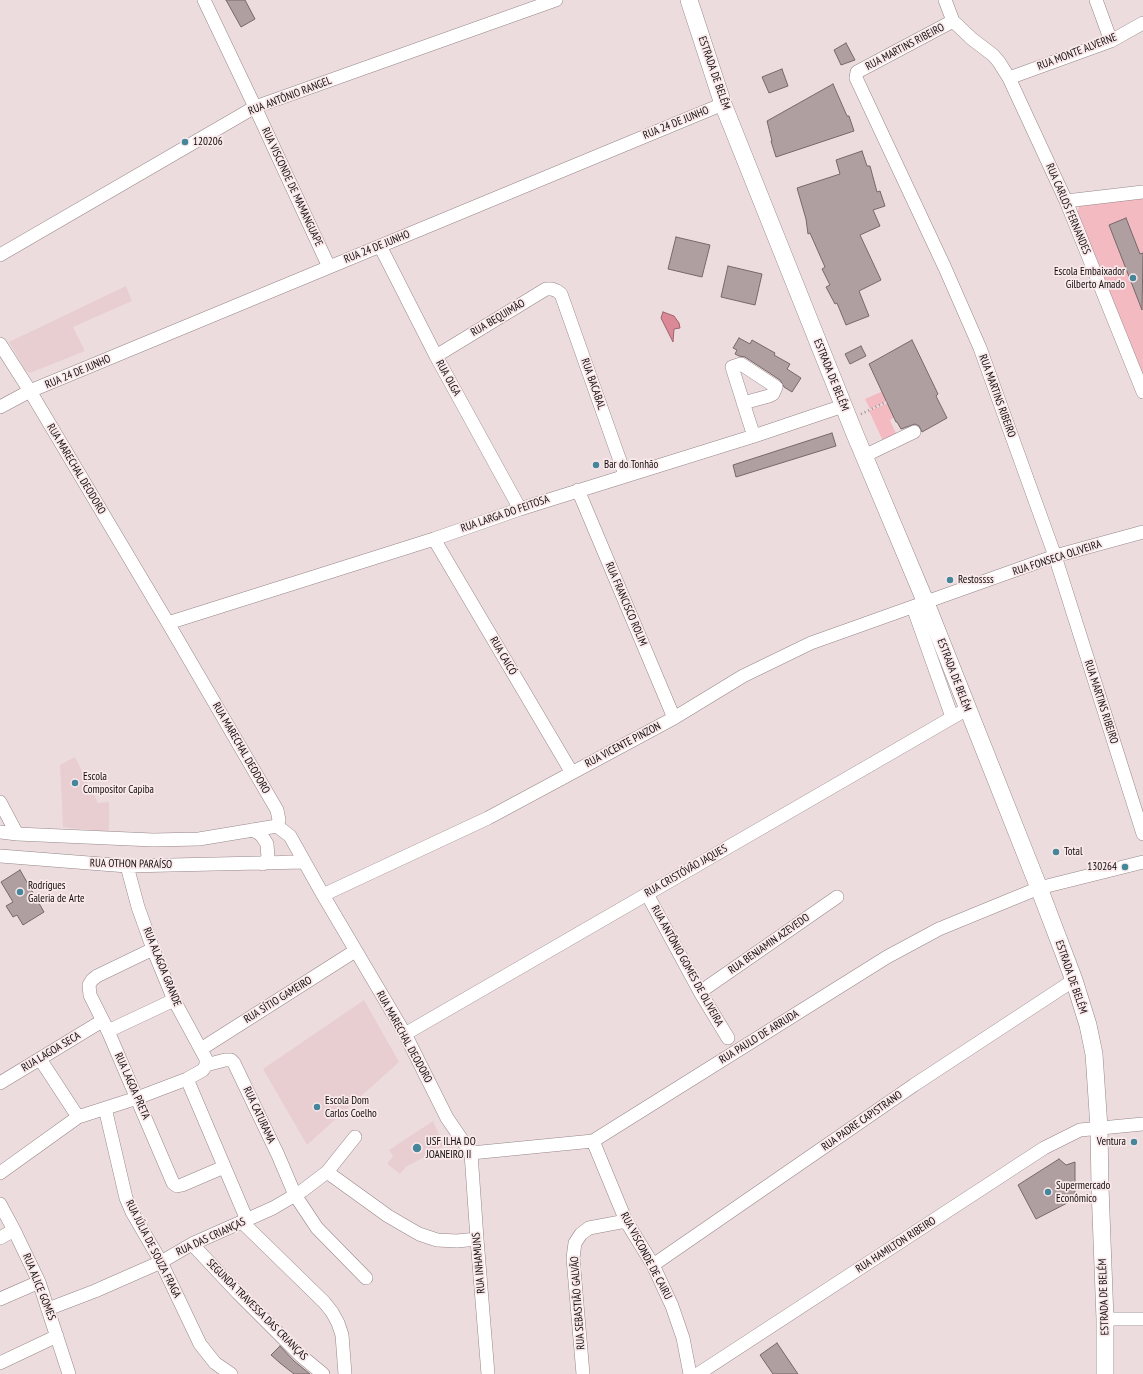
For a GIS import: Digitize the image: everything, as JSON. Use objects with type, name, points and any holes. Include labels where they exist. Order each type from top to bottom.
[{"type":"main road","name":"ESTRADA DE BELÉM","points":[[691,1],[724,104],[864,456],[919,605],[967,709],[1039,888],[1074,980],[1088,1025],[1094,1054],[1099,1128],[1105,1319],[1105,1374]]},
{"type":"street","name":"RUA VISCONDE DE MAMANGUAPE","points":[[204,0],[256,107],[329,267]]},
{"type":"street","name":"RUA ANTÔNIO RANGEL","points":[[0,255],[256,107],[556,0]]},
{"type":"street","points":[[945,0],[952,21]]},
{"type":"street","points":[[1096,0],[1111,41]]},
{"type":"street","name":"RUA CARLOS FERNANDES","points":[[952,21],[993,55],[999,62],[1008,78],[1066,202],[1143,392]]},
{"type":"street","name":"RUA MARTINS RIBEIRO","points":[[952,21],[857,72],[856,78],[980,348],[1055,556],[1143,834]]},
{"type":"street","name":"RUA MONTE ALVERNE","points":[[1008,78],[1111,41],[1143,23]]},
{"type":"street","name":"RUA 24 DE JUNHO","points":[[0,407],[30,392],[724,104]]},
{"type":"street","points":[[1066,202],[1143,192]]},
{"type":"street","name":"RUA OLGA","points":[[380,246],[436,356],[520,509]]},
{"type":"street","name":"RUA BEQUIMÃO","points":[[436,356],[546,289],[552,289],[561,294]]},
{"type":"street","name":"RUA BACABAL","points":[[561,294],[625,475]]},
{"type":"street","name":"RUA MARECHAL DEODORO","points":[[0,344],[168,623],[277,810],[279,820],[277,826],[290,836],[355,951],[405,1034],[447,1118],[471,1153]]},
{"type":"street","points":[[743,403],[754,436]]},
{"type":"street","name":"RUA LARGA DO FEITOSA","points":[[168,623],[625,475],[754,436],[846,413]]},
{"type":"street","points":[[864,456],[914,432]]},
{"type":"street","name":"RUA FRANCISCO ROLIM","points":[[578,490],[674,718]]},
{"type":"street","name":"RUA FONSECA OLIVEIRA","points":[[919,605],[1055,556],[1143,532]]},
{"type":"street","name":"RUA CAICÓ","points":[[434,538],[572,773]]},
{"type":"street","points":[[919,605],[952,717]]},
{"type":"street","name":"RUA VICENTE PINZON","points":[[323,895],[488,818],[674,718],[743,676],[811,643],[919,605]]},
{"type":"street","name":"RUA CRISTÓVÃO JAQUES","points":[[405,1034],[967,709]]},
{"type":"street","points":[[0,802],[17,834]]},
{"type":"street","points":[[0,832],[153,840],[199,839],[277,826]]},
{"type":"street","points":[[251,830],[262,836],[267,844],[268,858],[263,864]]},
{"type":"street","name":"RUA OTHON PARAÍSO","points":[[0,856],[126,866],[304,862]]},
{"type":"street","name":"RUA PAULO DE ARRUDA","points":[[471,1153],[593,1141],[887,957],[939,929],[1039,888],[1143,862]]},
{"type":"street","name":"RUA ALAGOA GRANDE","points":[[126,866],[138,907],[153,949],[174,1000],[206,1059],[206,1065]]},
{"type":"street","name":"RUA ANTÔNIO GOMES DE OLIVEIRA","points":[[647,894],[700,992],[728,1038]]},
{"type":"street","name":"RUA BENJAMIN AZEVEDO","points":[[700,992],[837,897]]},
{"type":"street","name":"RUA LAGOA PRETA","points":[[153,949],[97,976],[92,980],[90,985],[90,995],[137,1098],[173,1183],[177,1186],[182,1186],[224,1167]]},
{"type":"street","name":"RUA SÍTIO GAMEIRO","points":[[201,1049],[355,951]]},
{"type":"street","name":"RUA PADRE CAPISTRANO","points":[[653,1265],[914,1085],[1074,980]]},
{"type":"street","name":"RUA LAGOA SECA","points":[[0,1083],[40,1059],[105,1026],[174,1000]]},
{"type":"street","points":[[40,1059],[78,1117]]},
{"type":"street","name":"RUA CATURAMA","points":[[206,1065],[225,1060],[230,1060],[234,1063],[278,1155],[295,1196],[317,1228],[366,1278]]},
{"type":"street","points":[[0,1173],[78,1117],[137,1098],[187,1078],[203,1070],[206,1065]]},
{"type":"street","points":[[187,1078],[224,1167],[244,1221],[324,1302],[338,1322],[342,1335],[345,1374]]},
{"type":"street","name":"RUA JÚLIA DE SOUZA FRAGA","points":[[105,1108],[126,1198],[132,1212],[161,1262],[200,1344],[216,1363],[231,1374]]},
{"type":"street","name":"RUA HAMILTON RIBEIRO","points":[[698,1374],[1044,1148],[1080,1130],[1143,1124]]},
{"type":"street","name":"RUA DAS CRIANÇAS","points":[[48,1309],[95,1291],[161,1262],[192,1244],[273,1208],[295,1196],[327,1172],[355,1137]]},
{"type":"street","name":"RUA VISCONDE DE CAIRU","points":[[593,1141],[626,1221],[653,1265],[672,1306],[682,1338],[690,1374]]},
{"type":"street","name":"RUA INHAMUNS","points":[[471,1153],[488,1374]]},
{"type":"street","points":[[327,1172],[388,1216],[419,1234],[437,1240],[457,1241],[477,1238]]},
{"type":"street","name":"RUA ALICE GOMES","points":[[0,1204],[39,1282],[69,1374]]},
{"type":"street","name":"RUA SEBASTIÃO GALVÃO","points":[[583,1374],[573,1258],[575,1243],[581,1234],[589,1228],[626,1221]]},
{"type":"street","points":[[0,1238],[14,1230]]},
{"type":"street","name":"SEGUNDA TRAVESSA DAS CRIANÇAS","points":[[192,1244],[238,1293],[300,1355],[323,1374]]},
{"type":"street","points":[[0,1299],[39,1282]]},
{"type":"street","points":[[1105,1319],[1143,1319]]},
{"type":"street","points":[[0,1363],[57,1336]]},
{"type":"path","points":[[846,413],[888,401]]},
{"type":"shaded area","points":[[1143,197],[1143,381],[1077,214],[1079,207],[1083,204]]},
{"type":"shaded area","points":[[126,286],[132,301],[73,327],[85,351],[30,373],[25,370],[9,342]]},
{"type":"shaded area","points":[[663,312],[674,316],[679,323],[680,328],[674,329],[673,342],[661,318]]},
{"type":"shaded area","points":[[883,391],[887,401],[870,409],[865,399]]},
{"type":"shaded area","points":[[888,403],[895,417],[890,420],[897,436],[884,443],[869,411]]},
{"type":"shaded area","name":"Escola Compositor Capiba","points":[[75,757],[98,803],[109,802],[109,832],[63,827],[60,765]]},
{"type":"shaded area","name":"Escola Dom Carlos Coelho","points":[[364,1000],[399,1062],[307,1145],[263,1069]]},
{"type":"shaded area","name":"USF ILHA DO JOANEIRO II","points":[[433,1121],[444,1146],[406,1167],[400,1174],[387,1164],[393,1156],[389,1150]]},
{"type":"building","points":[[226,0],[245,0],[255,19],[241,27]]},
{"type":"building","points":[[846,43],[855,60],[841,65],[834,50]]},
{"type":"building","points":[[782,69],[788,86],[769,93],[762,77]]},
{"type":"building","points":[[833,84],[847,116],[849,116],[854,131],[776,157],[767,121]]},
{"type":"building","points":[[862,151],[867,166],[870,166],[877,192],[880,191],[885,206],[873,210],[880,226],[860,235],[881,280],[859,291],[869,316],[846,325],[837,303],[835,304],[826,287],[830,285],[822,269],[825,267],[810,233],[808,234],[806,219],[797,188],[840,174],[836,160]]},
{"type":"building","points":[[1126,218],[1140,254],[1143,253],[1142,310],[1109,225]]},
{"type":"building","points":[[676,237],[710,245],[702,277],[668,269]]},
{"type":"building","points":[[728,266],[762,274],[755,305],[721,297]]},
{"type":"building","points":[[739,338],[750,344],[752,340],[775,353],[774,355],[790,364],[787,369],[801,378],[792,392],[784,387],[780,380],[745,357],[735,354],[737,350],[733,348]]},
{"type":"building","points":[[912,340],[938,394],[936,396],[947,418],[922,432],[919,426],[915,424],[901,429],[896,422],[869,364]]},
{"type":"building","points":[[861,346],[866,356],[850,364],[845,354]]},
{"type":"building","points":[[832,433],[836,446],[736,477],[733,465]]},
{"type":"building","name":"Rodrigues Galeria de Arte","points":[[20,870],[44,912],[23,925],[17,915],[13,917],[6,906],[13,902],[1,882]]},
{"type":"building","name":"Supermercado Econômico","points":[[1059,1159],[1066,1165],[1075,1162],[1075,1199],[1036,1219],[1018,1185]]},
{"type":"building","points":[[777,1343],[798,1374],[773,1374],[760,1355]]},
{"type":"building","points":[[280,1346],[294,1361],[310,1374],[294,1374],[271,1355]]},
{"type":"place","name":"120206","points":[[185,142]]},
{"type":"place","name":"Escola Embaixador Gilberto Amado","points":[[1133,278]]},
{"type":"place","name":"Bar do Tonhão","points":[[596,465]]},
{"type":"place","name":"Restossss","points":[[950,580]]},
{"type":"place","name":"Escola Compositor Capiba","points":[[75,783]]},
{"type":"place","name":"Total","points":[[1056,852]]},
{"type":"place","name":"130264","points":[[1125,867]]},
{"type":"place","name":"Rodrigues Galeria de Arte","points":[[20,892]]},
{"type":"place","name":"Escola Dom Carlos Coelho","points":[[317,1107]]},
{"type":"place","name":"Ventura","points":[[1134,1142]]},
{"type":"place","name":"USF ILHA DO JOANEIRO II","points":[[417,1148]]},
{"type":"place","name":"Supermercado Econômico","points":[[1048,1192]]}]
